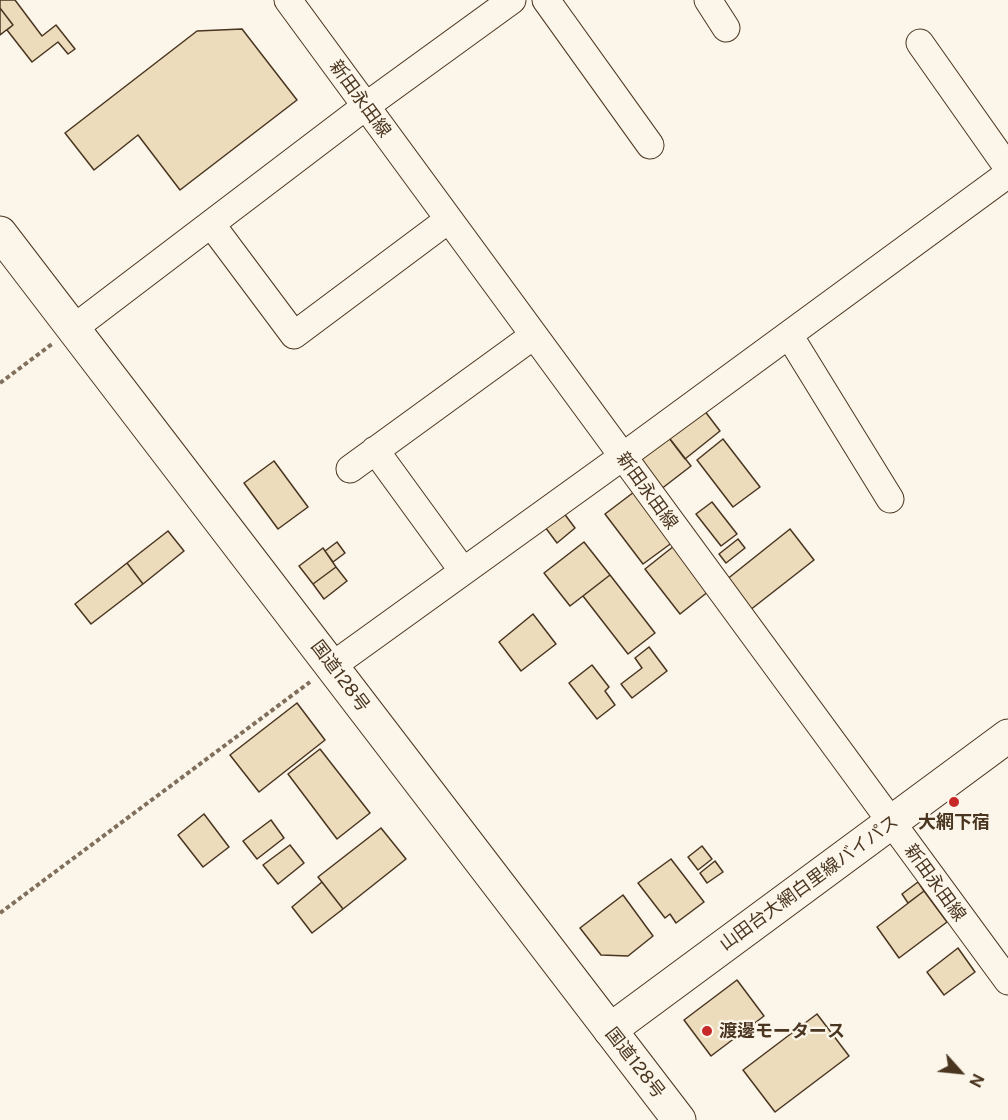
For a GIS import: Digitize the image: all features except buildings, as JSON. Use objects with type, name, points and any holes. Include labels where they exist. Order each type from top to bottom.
[{"type":"main road","name":"国道128号","points":[[0,233],[679,1120]]},
{"type":"main road","name":"山田台大網白里線バイパス","points":[[610,1030],[1008,736]]},
{"type":"street","name":"新田永田線","points":[[288,0],[1008,981]]},
{"type":"street","points":[[74,328],[366,106],[512,0]]},
{"type":"street","points":[[546,0],[650,145]]},
{"type":"street","points":[[708,0],[726,28]]},
{"type":"street","points":[[920,43],[1008,168]]},
{"type":"street","points":[[332,666],[622,458],[1008,174]]},
{"type":"street","points":[[211,224],[294,335],[448,220]]},
{"type":"street","points":[[789,335],[890,499]]},
{"type":"street","points":[[350,469],[533,336]]},
{"type":"street","points":[[375,450],[463,571]]},
{"type":"path","points":[[0,383],[74,328]]},
{"type":"path","points":[[0,913],[332,666]]},
{"type":"place","name":"大網下宿","points":[[954,802]]},
{"type":"place","name":"渡邊モータース","points":[[707,1031]]}]
